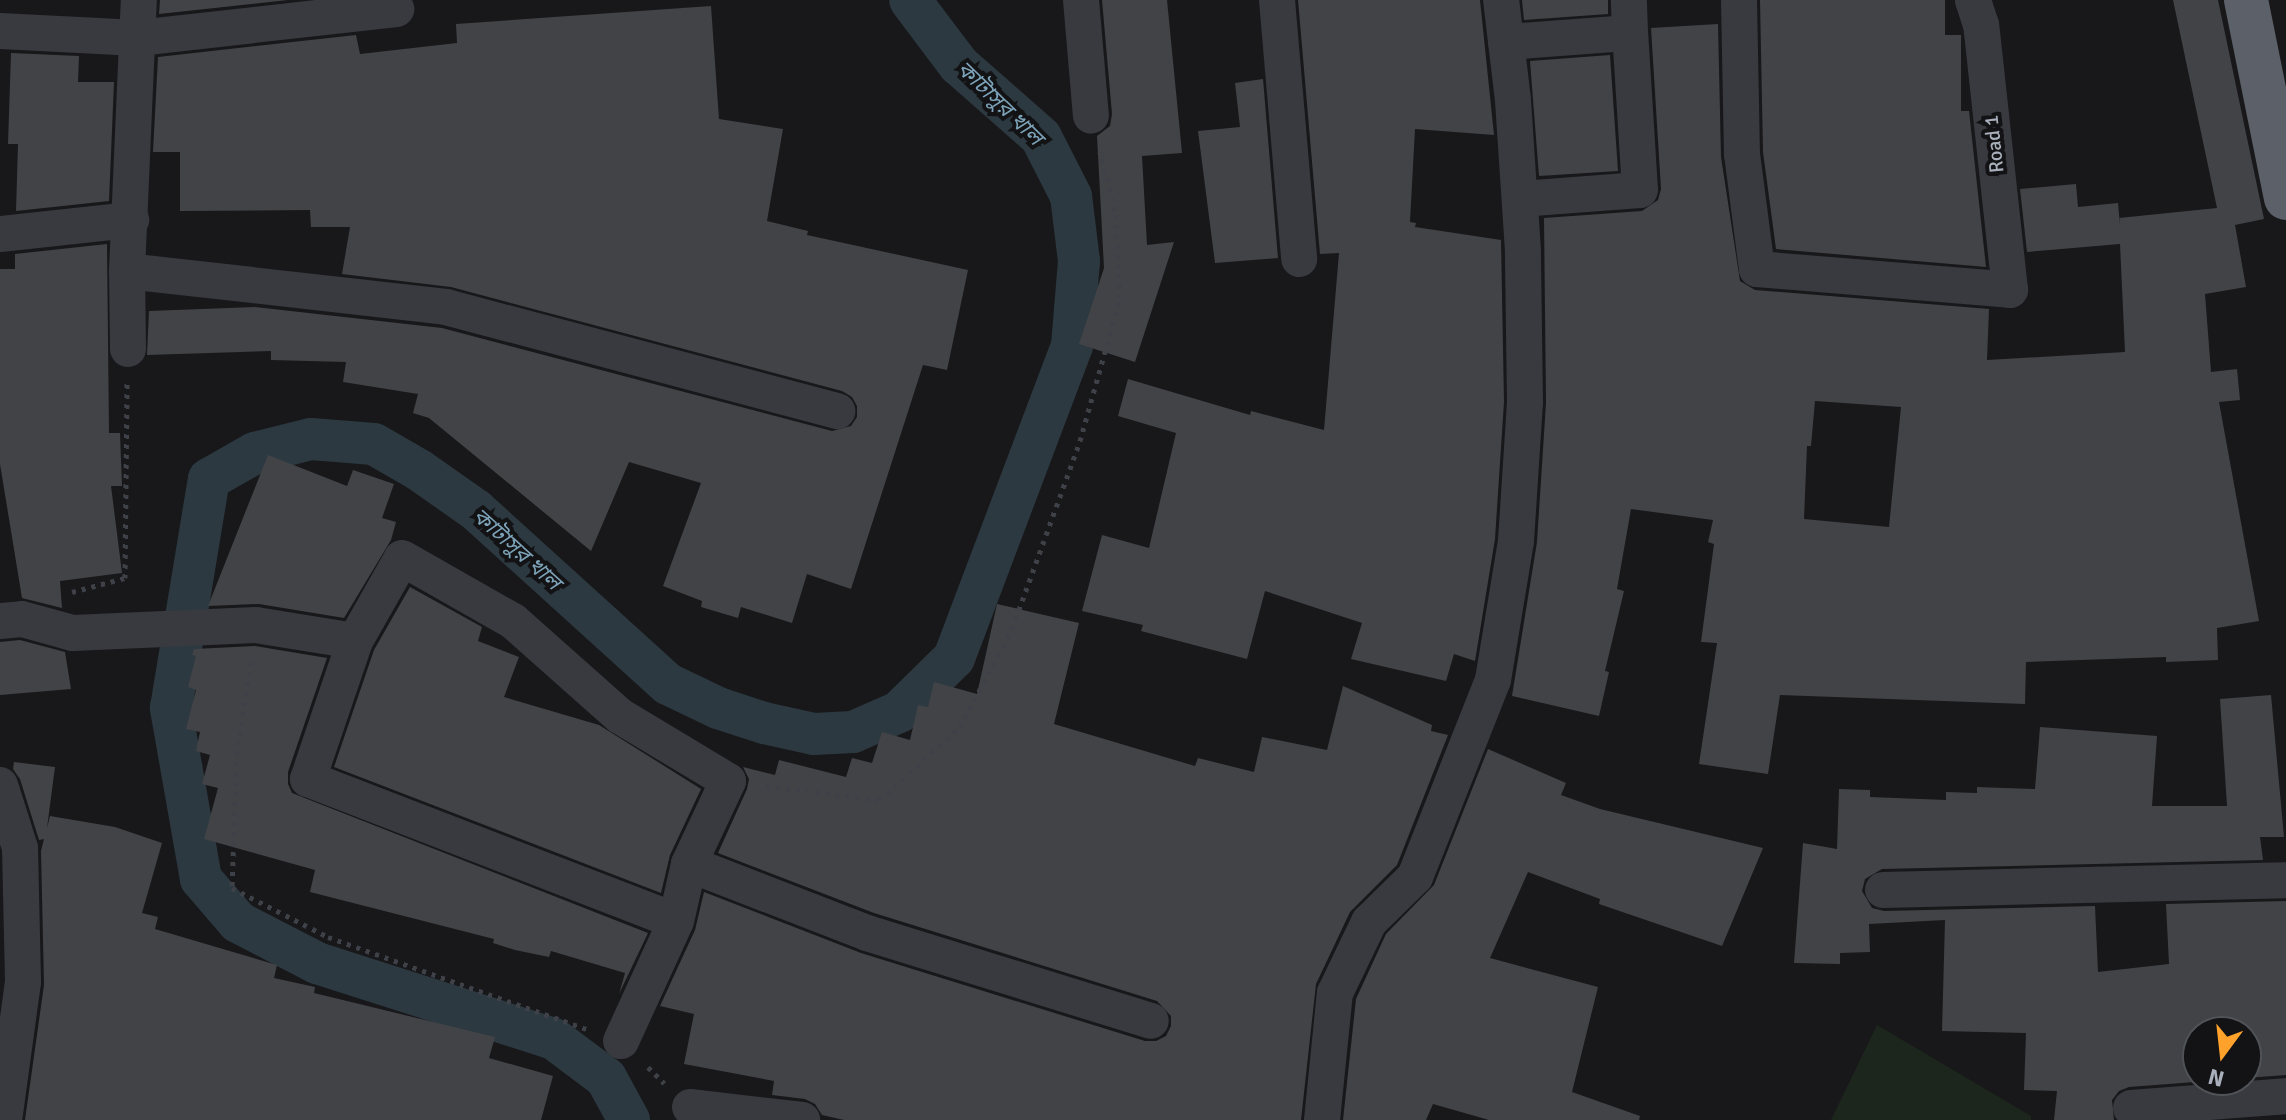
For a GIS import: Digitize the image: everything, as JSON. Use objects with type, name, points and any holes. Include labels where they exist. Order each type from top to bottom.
[{"type":"highway","points":[[2246,0],[2286,198]]},
{"type":"street","points":[[128,349],[127,271],[139,0]]},
{"type":"street","points":[[1081,0],[1091,116]]},
{"type":"street","points":[[1277,0],[1299,259]]},
{"type":"street","points":[[1322,1120],[1335,993],[1369,922],[1415,877],[1493,680],[1516,541],[1525,403],[1520,199],[1501,0]]},
{"type":"street","name":"Road 1","points":[[1739,0],[1742,154],[1757,269],[2010,290],[1981,25],[1973,0]]},
{"type":"street","points":[[0,31],[138,38],[396,9]]},
{"type":"street","points":[[1506,42],[1629,16],[1640,190],[1520,199]]},
{"type":"street","points":[[0,234],[131,220]]},
{"type":"street","points":[[127,271],[446,307],[837,411]]},
{"type":"street","points":[[621,1041],[676,921],[689,864],[728,781],[620,716],[513,621],[402,558],[355,641],[308,779],[676,921]]},
{"type":"street","points":[[11,620],[73,633],[256,625],[355,641]]},
{"type":"street","points":[[0,785],[20,848],[23,982],[4,1120]]},
{"type":"street","points":[[689,864],[867,933],[1151,1021]]},
{"type":"street","points":[[1883,890],[2286,880]]},
{"type":"street","points":[[2131,1108],[2286,1096]]},
{"type":"street","points":[[690,1107],[802,1120]]},
{"type":"path","points":[[728,781],[879,800],[960,727],[1012,629],[1080,441],[1120,298],[1115,211],[1091,116]]},
{"type":"path","points":[[11,620],[57,596],[125,578],[128,507],[124,441],[128,349]]},
{"type":"path","points":[[256,625],[237,752],[232,888],[328,937],[621,1041],[690,1107]]},
{"type":"shaded area","points":[[1877,1025],[2031,1116],[2031,1120],[1831,1120]]},
{"type":"building","points":[[160,0],[288,0],[159,14]]},
{"type":"building","points":[[1102,0],[1167,0],[1182,153],[1142,156],[1147,245],[1174,242],[1135,362],[1079,344],[1104,268],[1097,136],[1110,126],[1112,114]]},
{"type":"building","points":[[1298,0],[1480,0],[1494,135],[1415,129],[1410,222],[1416,223],[1415,227],[1501,240],[1504,402],[1495,539],[1475,661],[1454,654],[1446,681],[1351,659],[1362,623],[1265,591],[1247,659],[1141,631],[1143,625],[1082,611],[1102,535],[1149,548],[1176,433],[1118,416],[1128,379],[1250,415],[1251,411],[1324,430],[1339,253],[1320,254]]},
{"type":"building","points":[[1522,0],[1608,0],[1608,14],[1524,20]]},
{"type":"building","points":[[1760,0],[1945,0],[1945,35],[1961,35],[1961,111],[1969,111],[1986,267],[1776,249],[1763,152]]},
{"type":"building","points":[[2173,0],[2218,0],[2264,219],[2235,225],[2246,287],[2205,294],[2211,372],[2237,369],[2240,400],[2219,402],[2259,621],[2217,628],[2218,660],[2166,662],[2166,657],[2026,662],[2025,704],[1780,695],[1768,774],[1699,764],[1717,643],[1701,642],[1714,544],[1708,542],[1713,520],[1631,509],[1617,589],[1624,591],[1605,671],[1609,672],[1599,716],[1512,696],[1537,542],[1546,403],[1544,218],[1642,211],[1658,200],[1661,189],[1651,28],[1718,24],[1721,157],[1740,281],[1755,290],[1989,309],[1987,360],[2125,352],[2120,244],[2027,252],[2020,189],[2076,184],[2078,207],[2118,203],[2119,218],[2217,208]],"holes":[[[1815,401],[1901,407],[1889,527],[1804,519],[1807,446],[1811,446]]]},
{"type":"building","points":[[711,6],[719,119],[783,129],[767,221],[808,231],[807,235],[968,270],[947,370],[923,365],[851,589],[807,574],[792,623],[741,607],[738,618],[701,607],[702,601],[663,586],[701,483],[629,462],[591,551],[429,418],[413,413],[418,394],[343,382],[346,362],[271,360],[271,351],[147,355],[149,311],[255,307],[442,328],[832,431],[851,426],[857,417],[857,406],[852,397],[842,391],[451,287],[342,274],[350,227],[311,227],[310,210],[180,211],[180,152],[153,152],[158,57],[356,35],[360,54],[457,43],[456,24]]},
{"type":"building","points":[[11,53],[79,56],[78,82],[114,82],[109,201],[16,211],[18,144],[8,144]]},
{"type":"building","points":[[1610,55],[1618,171],[1539,176],[1530,61]]},
{"type":"building","points":[[1263,79],[1278,258],[1215,263],[1198,131],[1240,127],[1235,83]]},
{"type":"building","points":[[107,244],[109,433],[120,433],[122,486],[111,486],[122,573],[60,581],[62,608],[22,598],[0,464],[0,269],[15,269],[15,254]]},
{"type":"building","points":[[268,455],[347,486],[353,470],[394,484],[382,518],[396,522],[391,540],[344,618],[259,604],[208,606]]},
{"type":"building","points":[[410,587],[482,627],[478,641],[519,657],[504,697],[599,725],[701,789],[670,855],[661,893],[334,767],[374,650]]},
{"type":"building","points":[[997,604],[1079,623],[1054,724],[1195,766],[1198,758],[1254,772],[1262,737],[1327,750],[1343,686],[1432,725],[1431,731],[1448,735],[1397,865],[1350,912],[1316,984],[1301,1120],[844,1120],[822,1115],[815,1104],[805,1099],[772,1095],[774,1081],[684,1064],[694,1014],[660,1006],[695,930],[704,892],[861,953],[1145,1041],[1156,1041],[1166,1036],[1171,1026],[1171,1016],[1157,1001],[874,913],[718,853],[747,789],[749,779],[743,767],[775,775],[779,760],[846,777],[852,758],[872,763],[882,732],[910,740],[918,705],[928,707],[934,682],[977,694]]},
{"type":"building","points":[[20,640],[65,652],[71,689],[0,695],[0,642]]},
{"type":"building","points":[[255,646],[327,658],[288,772],[292,793],[648,933],[619,994],[625,973],[551,951],[549,957],[515,950],[493,943],[494,939],[310,892],[315,870],[204,839],[218,788],[202,784],[210,755],[196,751],[200,732],[186,729],[196,690],[188,687],[196,656],[192,655],[194,649]]},
{"type":"building","points":[[2271,695],[2284,837],[2260,837],[2263,860],[1882,869],[1865,879],[1862,891],[1872,908],[1884,911],[2095,906],[2098,972],[2169,964],[2166,904],[2286,901],[2286,1075],[2262,1077],[2262,1016],[2182,1016],[2182,1083],[2129,1087],[2119,1091],[2112,1100],[2114,1120],[2054,1120],[2057,1091],[2024,1090],[2026,1033],[1942,1031],[1945,920],[1869,924],[1870,952],[1840,953],[1840,964],[1794,963],[1803,843],[1837,849],[1839,789],[1870,790],[1870,797],[1946,800],[1946,792],[1977,793],[1977,787],[2035,789],[2040,727],[2157,736],[2152,806],[2227,806],[2220,699]]},
{"type":"building","points":[[1488,749],[1566,783],[1561,795],[1600,809],[1763,848],[1722,946],[1599,904],[1600,899],[1528,872],[1490,958],[1598,987],[1572,1092],[1640,1116],[1639,1120],[1489,1120],[1433,1104],[1426,1120],[1343,1120],[1356,999],[1386,934],[1434,885]]},
{"type":"building","points":[[14,762],[55,767],[47,828],[50,816],[115,827],[162,843],[142,913],[158,917],[155,929],[277,965],[274,978],[315,987],[314,993],[495,1037],[489,1058],[553,1076],[541,1120],[25,1120],[44,985],[41,851],[44,839],[39,840],[20,779],[13,769]]},
{"type":"waterway","name":"কাটাসুর খাল","points":[[629,1120],[606,1078],[554,1039],[317,963],[238,922],[201,879],[171,708],[209,479],[255,453],[311,439],[374,444],[419,470],[476,510],[668,684],[718,708],[764,723],[814,734],[853,732],[899,712],[954,658],[1072,346],[1079,261],[1071,196],[1041,137],[959,65],[910,0]]}]
